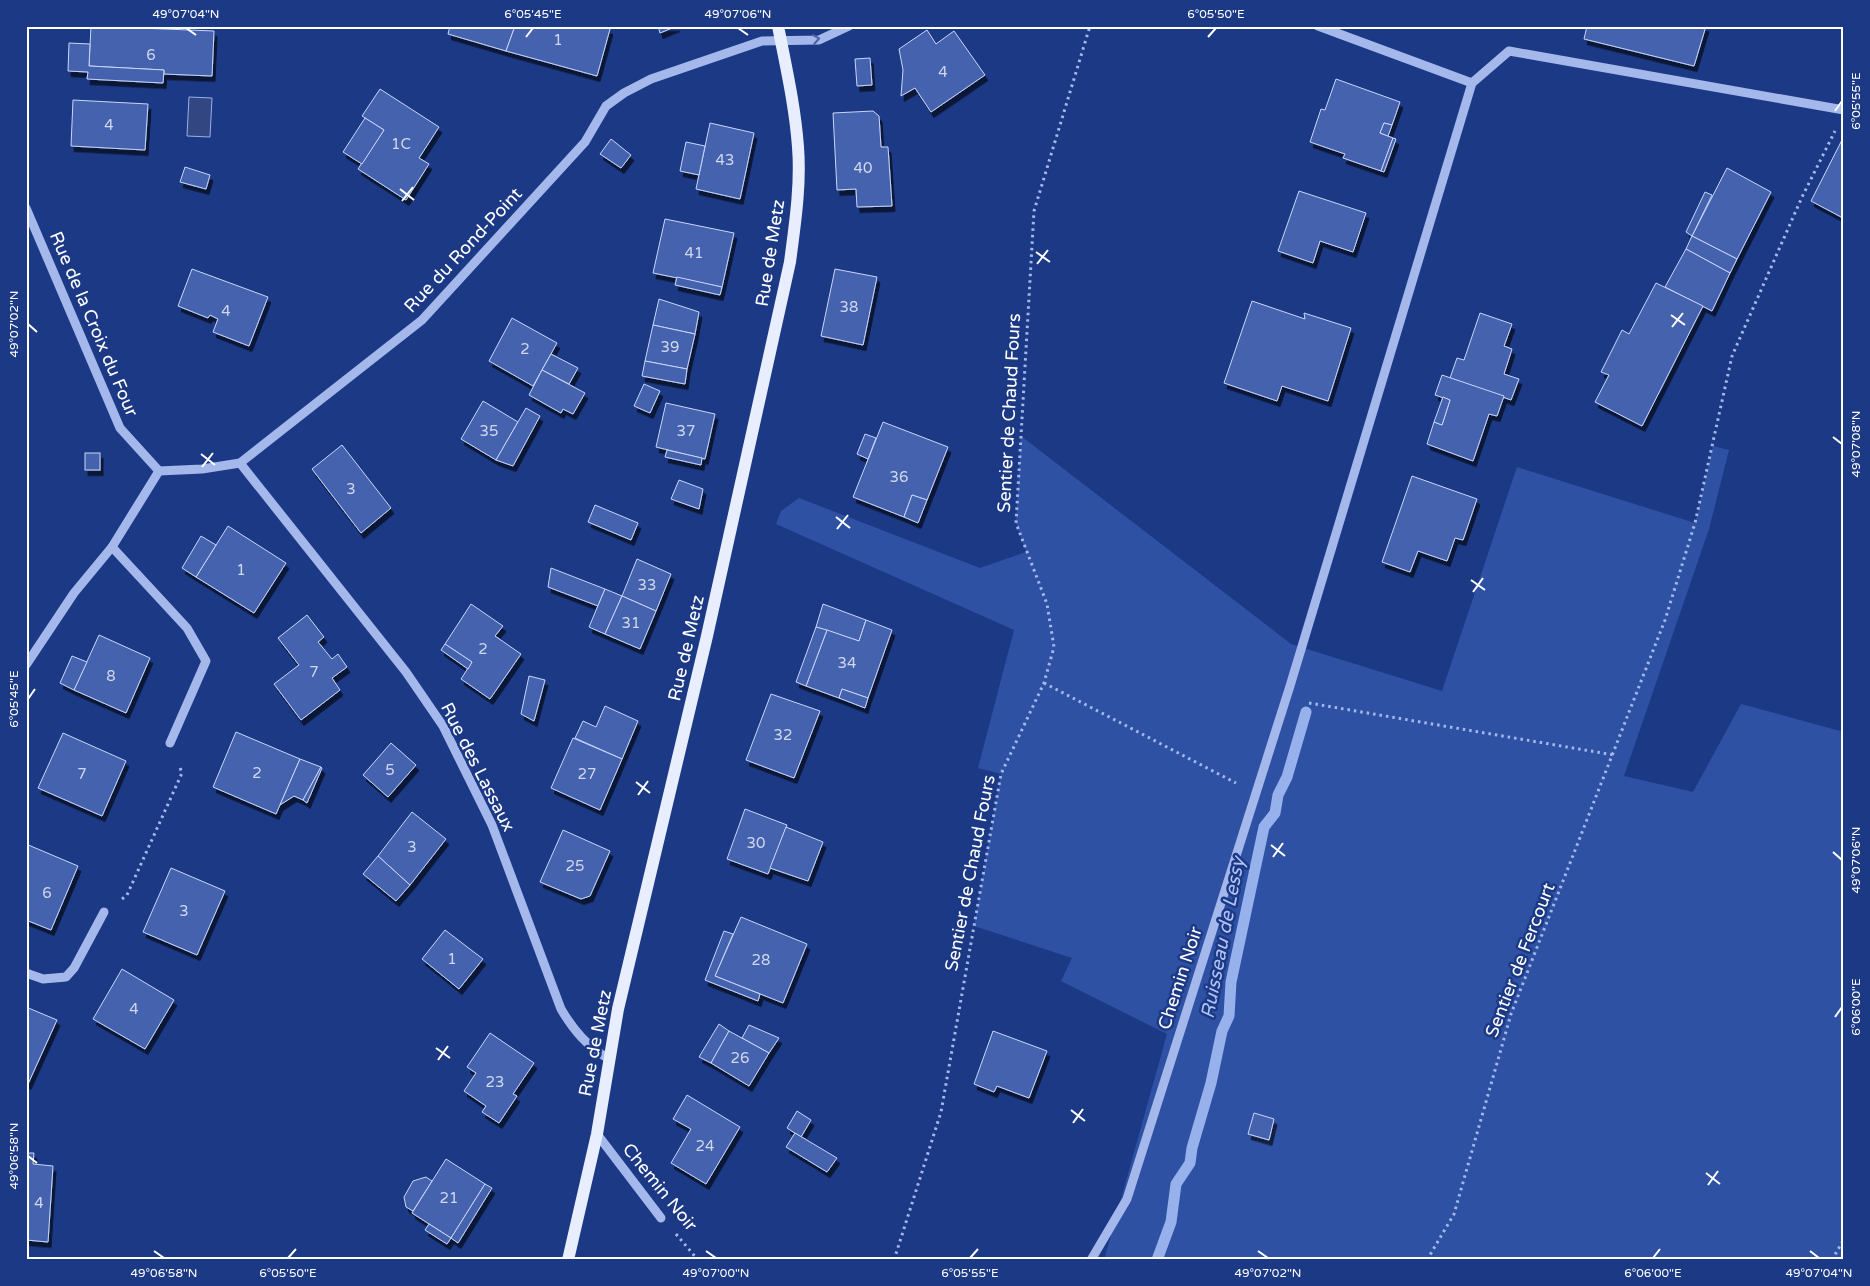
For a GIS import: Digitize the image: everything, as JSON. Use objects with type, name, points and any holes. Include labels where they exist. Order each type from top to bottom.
[{"type":"main road","name":"Rue de Metz","points":[[568,1260],[596,1134],[618,1010],[747,459],[790,262],[797,200],[798,149],[790,83],[778,26]]},
{"type":"street","name":"Rue du Rond-Point","points":[[159,471],[202,469],[240,463],[422,320],[585,142],[606,106],[624,92],[651,79],[762,41],[818,40],[849,26]]},
{"type":"street","points":[[1318,26],[1472,83],[1509,51],[1844,110]]},
{"type":"street","name":"Chemin Noir","points":[[1091,1260],[1128,1199],[1286,699],[1472,83]]},
{"type":"street","name":"Rue de la Croix du Four","points":[[26,208],[120,428],[159,471]]},
{"type":"street","name":"Rue des Lassaux","points":[[240,463],[400,665],[443,726],[492,825],[561,1009],[574,1032],[591,1048],[609,1060]]},
{"type":"street","points":[[26,665],[74,593],[112,547],[159,471]]},
{"type":"street","points":[[112,547],[187,628],[206,661],[170,743]]},
{"type":"street","points":[[26,973],[43,979],[66,977],[74,968],[104,912]]},
{"type":"street","name":"Chemin Noir","points":[[596,1134],[661,1218]]},
{"type":"path","name":"Sentier de Chaud Fours","points":[[894,1260],[942,1112],[1001,774],[1044,683],[1054,647],[1047,604],[1016,523],[1034,211],[1090,26]]},
{"type":"path","name":"Sentier de Fercourt","points":[[1427,1260],[1454,1214],[1511,1014],[1614,755],[1665,620],[1695,523],[1732,356],[1802,198],[1836,130]]},
{"type":"path","points":[[1044,683],[1256,793]]},
{"type":"path","points":[[1286,699],[1614,755]]},
{"type":"path","points":[[104,912],[127,895],[182,773],[170,743]]},
{"type":"path","name":"Chemin Noir","points":[[661,1218],[698,1260]]},
{"type":"path","points":[[1832,1260],[1844,1239]]},
{"type":"shaded area","points":[[189,97],[212,98],[210,137],[187,136]]},
{"type":"shaded area","points":[[1021,436],[1291,644],[1442,691],[1517,467],[1695,523],[1713,446],[1729,450],[1709,529],[1624,776],[1693,792],[1741,704],[1844,732],[1844,1260],[1104,1260],[1167,1034],[1061,981],[1072,958],[974,926],[1001,774],[978,768],[1014,630],[776,524],[781,511],[799,498],[980,568],[1026,552],[1016,523]]},
{"type":"building","points":[[91,26],[214,31],[212,76],[164,74],[164,70],[89,66]]},
{"type":"building","points":[[450,26],[515,26],[506,51],[448,34]]},
{"type":"building","points":[[515,26],[601,26],[610,29],[597,76],[506,51]]},
{"type":"building","points":[[658,26],[677,26],[660,33]]},
{"type":"building","points":[[1587,26],[1706,26],[1694,66],[1584,39]]},
{"type":"building","points":[[927,30],[936,44],[954,31],[985,75],[931,112],[915,88],[901,96],[903,70],[899,49]]},
{"type":"building","points":[[69,43],[90,44],[89,66],[164,70],[163,83],[87,79],[88,72],[68,71]]},
{"type":"building","points":[[870,58],[872,85],[857,86],[855,59]]},
{"type":"building","points":[[1336,79],[1400,102],[1392,125],[1384,123],[1380,133],[1393,138],[1381,171],[1343,158],[1345,154],[1310,142],[1321,109],[1325,110]]},
{"type":"building","points":[[380,89],[439,127],[419,158],[429,164],[406,200],[358,169],[384,130],[362,116]]},
{"type":"building","points":[[73,100],[148,104],[145,150],[71,146]]},
{"type":"building","points":[[873,111],[879,116],[881,147],[888,147],[892,206],[857,207],[856,189],[837,190],[833,113]]},
{"type":"building","points":[[365,118],[384,130],[362,164],[343,152]]},
{"type":"building","points":[[710,123],[754,133],[740,199],[696,189]]},
{"type":"building","points":[[1384,123],[1392,125],[1388,136],[1380,133]]},
{"type":"building","points":[[1844,136],[1844,217],[1843,218],[1811,201]]},
{"type":"building","points":[[1393,138],[1396,139],[1384,172],[1381,171]]},
{"type":"building","points":[[611,139],[631,155],[621,168],[600,154]]},
{"type":"building","points":[[686,142],[705,146],[699,175],[680,171]]},
{"type":"building","points":[[185,167],[210,175],[206,189],[180,182]]},
{"type":"building","points":[[1727,168],[1771,192],[1737,259],[1692,236]]},
{"type":"building","points":[[1299,191],[1366,213],[1353,252],[1320,241],[1313,263],[1278,251]]},
{"type":"building","points":[[1705,192],[1712,195],[1692,236],[1686,232]]},
{"type":"building","points":[[665,219],[734,233],[722,287],[653,273]]},
{"type":"building","points":[[1692,236],[1737,259],[1730,273],[1686,249]]},
{"type":"building","points":[[1686,249],[1730,273],[1712,311],[1665,287]]},
{"type":"building","points":[[192,269],[268,297],[249,346],[213,332],[218,319],[210,315],[208,318],[178,306]]},
{"type":"building","points":[[835,269],[877,277],[863,345],[821,336]]},
{"type":"building","points":[[677,277],[722,287],[720,295],[675,285]]},
{"type":"building","points":[[1656,283],[1703,306],[1642,426],[1595,402],[1609,375],[1601,372],[1622,330],[1629,334]]},
{"type":"building","points":[[659,299],[699,312],[695,334],[653,325]]},
{"type":"building","points":[[1252,301],[1305,319],[1304,313],[1351,328],[1328,401],[1282,386],[1277,401],[1224,383]]},
{"type":"building","points":[[1480,313],[1512,324],[1504,346],[1512,349],[1504,374],[1519,379],[1511,400],[1450,378],[1457,358],[1464,360]]},
{"type":"building","points":[[512,318],[557,343],[533,386],[489,361]]},
{"type":"building","points":[[653,325],[695,334],[687,369],[645,361]]},
{"type":"building","points":[[551,354],[578,368],[569,384],[542,370]]},
{"type":"building","points":[[645,361],[687,369],[685,384],[642,376]]},
{"type":"building","points":[[542,370],[585,393],[573,414],[563,409],[561,413],[529,395]]},
{"type":"building","points":[[1442,375],[1504,396],[1497,416],[1489,414],[1473,461],[1427,444],[1434,422],[1442,425],[1450,400],[1435,395]]},
{"type":"building","points":[[644,384],[660,391],[650,413],[634,406]]},
{"type":"building","points":[[1443,397],[1450,400],[1442,425],[1434,422]]},
{"type":"building","points":[[483,401],[518,422],[496,460],[461,439]]},
{"type":"building","points":[[666,403],[715,414],[705,459],[656,447]]},
{"type":"building","points":[[526,408],[540,416],[513,466],[496,460]]},
{"type":"building","points":[[883,422],[948,447],[927,500],[912,495],[904,517],[853,497]]},
{"type":"building","points":[[865,434],[876,438],[868,459],[857,454]]},
{"type":"building","points":[[342,445],[391,508],[361,533],[312,469]]},
{"type":"building","points":[[667,450],[702,458],[701,465],[665,457]]},
{"type":"building","points":[[85,453],[100,453],[100,470],[85,470]]},
{"type":"building","points":[[1412,476],[1477,499],[1463,540],[1455,538],[1447,561],[1418,551],[1410,572],[1382,562]]},
{"type":"building","points":[[679,480],[703,489],[699,509],[671,499]]},
{"type":"building","points":[[912,495],[927,500],[918,523],[904,517]]},
{"type":"building","points":[[595,505],[638,523],[631,540],[588,522]]},
{"type":"building","points":[[228,526],[286,563],[254,613],[196,577]]},
{"type":"building","points":[[201,536],[216,545],[196,577],[182,568]]},
{"type":"building","points":[[637,559],[671,574],[656,611],[622,596]]},
{"type":"building","points":[[551,568],[605,589],[598,606],[548,587]]},
{"type":"building","points":[[605,589],[622,596],[605,634],[589,627]]},
{"type":"building","points":[[622,596],[656,611],[640,649],[605,634]]},
{"type":"building","points":[[471,604],[503,626],[495,636],[521,654],[490,699],[461,679],[472,662],[445,644]]},
{"type":"building","points":[[823,604],[866,620],[859,641],[816,627]]},
{"type":"building","points":[[307,615],[324,637],[318,642],[332,659],[338,654],[347,667],[332,678],[340,690],[301,720],[274,684],[299,665],[278,638]]},
{"type":"building","points":[[866,620],[892,630],[868,698],[842,689],[839,698],[806,686],[827,630],[859,641]]},
{"type":"building","points":[[816,627],[827,630],[806,686],[796,682]]},
{"type":"building","points":[[99,635],[150,658],[126,713],[74,690]]},
{"type":"building","points":[[445,644],[472,662],[468,669],[441,650]]},
{"type":"building","points":[[72,656],[87,662],[74,690],[60,683]]},
{"type":"building","points":[[529,676],[545,680],[534,721],[521,714]]},
{"type":"building","points":[[842,689],[868,698],[865,708],[839,698]]},
{"type":"building","points":[[771,694],[820,711],[794,778],[746,760]]},
{"type":"building","points":[[605,706],[638,721],[622,759],[575,738],[583,721],[596,727]]},
{"type":"building","points":[[236,732],[300,759],[276,814],[213,787]]},
{"type":"building","points":[[63,733],[126,761],[102,816],[38,788]]},
{"type":"building","points":[[573,738],[622,759],[600,810],[551,788]]},
{"type":"building","points":[[391,743],[416,765],[388,797],[363,775]]},
{"type":"building","points":[[300,759],[321,767],[303,800],[294,796],[280,805]]},
{"type":"building","points":[[322,768],[307,803],[303,800]]},
{"type":"building","points":[[745,809],[787,825],[768,874],[727,859]]},
{"type":"building","points":[[412,812],[446,839],[410,885],[378,856]]},
{"type":"building","points":[[786,827],[823,842],[808,881],[770,868]]},
{"type":"building","points":[[563,830],[610,851],[590,896],[581,899],[540,882]]},
{"type":"building","points":[[26,844],[78,866],[51,930],[26,920]]},
{"type":"building","points":[[378,856],[410,885],[396,901],[363,874]]},
{"type":"building","points":[[171,868],[225,891],[197,955],[143,932]]},
{"type":"building","points":[[741,917],[807,944],[783,1003],[715,976]]},
{"type":"building","points":[[445,930],[483,959],[459,989],[422,959]]},
{"type":"building","points":[[724,931],[733,934],[715,976],[760,994],[758,1001],[705,980]]},
{"type":"building","points":[[122,969],[174,1000],[145,1049],[93,1019]]},
{"type":"building","points":[[26,1007],[57,1020],[28,1084],[26,1083]]},
{"type":"building","points":[[719,1024],[729,1031],[711,1063],[699,1057]]},
{"type":"building","points":[[749,1025],[779,1038],[769,1053],[742,1038]]},
{"type":"building","points":[[729,1031],[769,1053],[749,1086],[711,1063]]},
{"type":"building","points":[[993,1031],[1047,1051],[1029,1098],[997,1086],[994,1092],[974,1084]]},
{"type":"building","points":[[490,1033],[534,1063],[513,1094],[517,1096],[499,1123],[482,1112],[486,1106],[464,1091],[476,1073],[467,1067]]},
{"type":"building","points":[[687,1095],[740,1127],[706,1184],[671,1163],[691,1129],[673,1119]]},
{"type":"building","points":[[797,1111],[811,1120],[801,1137],[787,1128]]},
{"type":"building","points":[[1254,1113],[1274,1119],[1269,1140],[1248,1134]]},
{"type":"building","points":[[795,1133],[837,1158],[827,1172],[786,1147]]},
{"type":"building","points":[[26,1153],[34,1153],[33,1164],[53,1166],[48,1242],[26,1240]]},
{"type":"building","points":[[446,1159],[485,1184],[451,1238],[412,1213]]},
{"type":"building","points":[[426,1177],[432,1181],[413,1211],[406,1207],[404,1197],[413,1181]]},
{"type":"building","points":[[485,1184],[492,1188],[458,1243],[451,1238]]},
{"type":"building","points":[[429,1224],[451,1238],[447,1244],[425,1230]]},
{"type":"waterway","name":"Ruisseau de Lessy","points":[[1157,1260],[1171,1222],[1176,1184],[1190,1163],[1192,1148],[1211,1083],[1222,1031],[1229,1016],[1231,982],[1264,827],[1275,813],[1278,795],[1287,777],[1306,712]]}]
